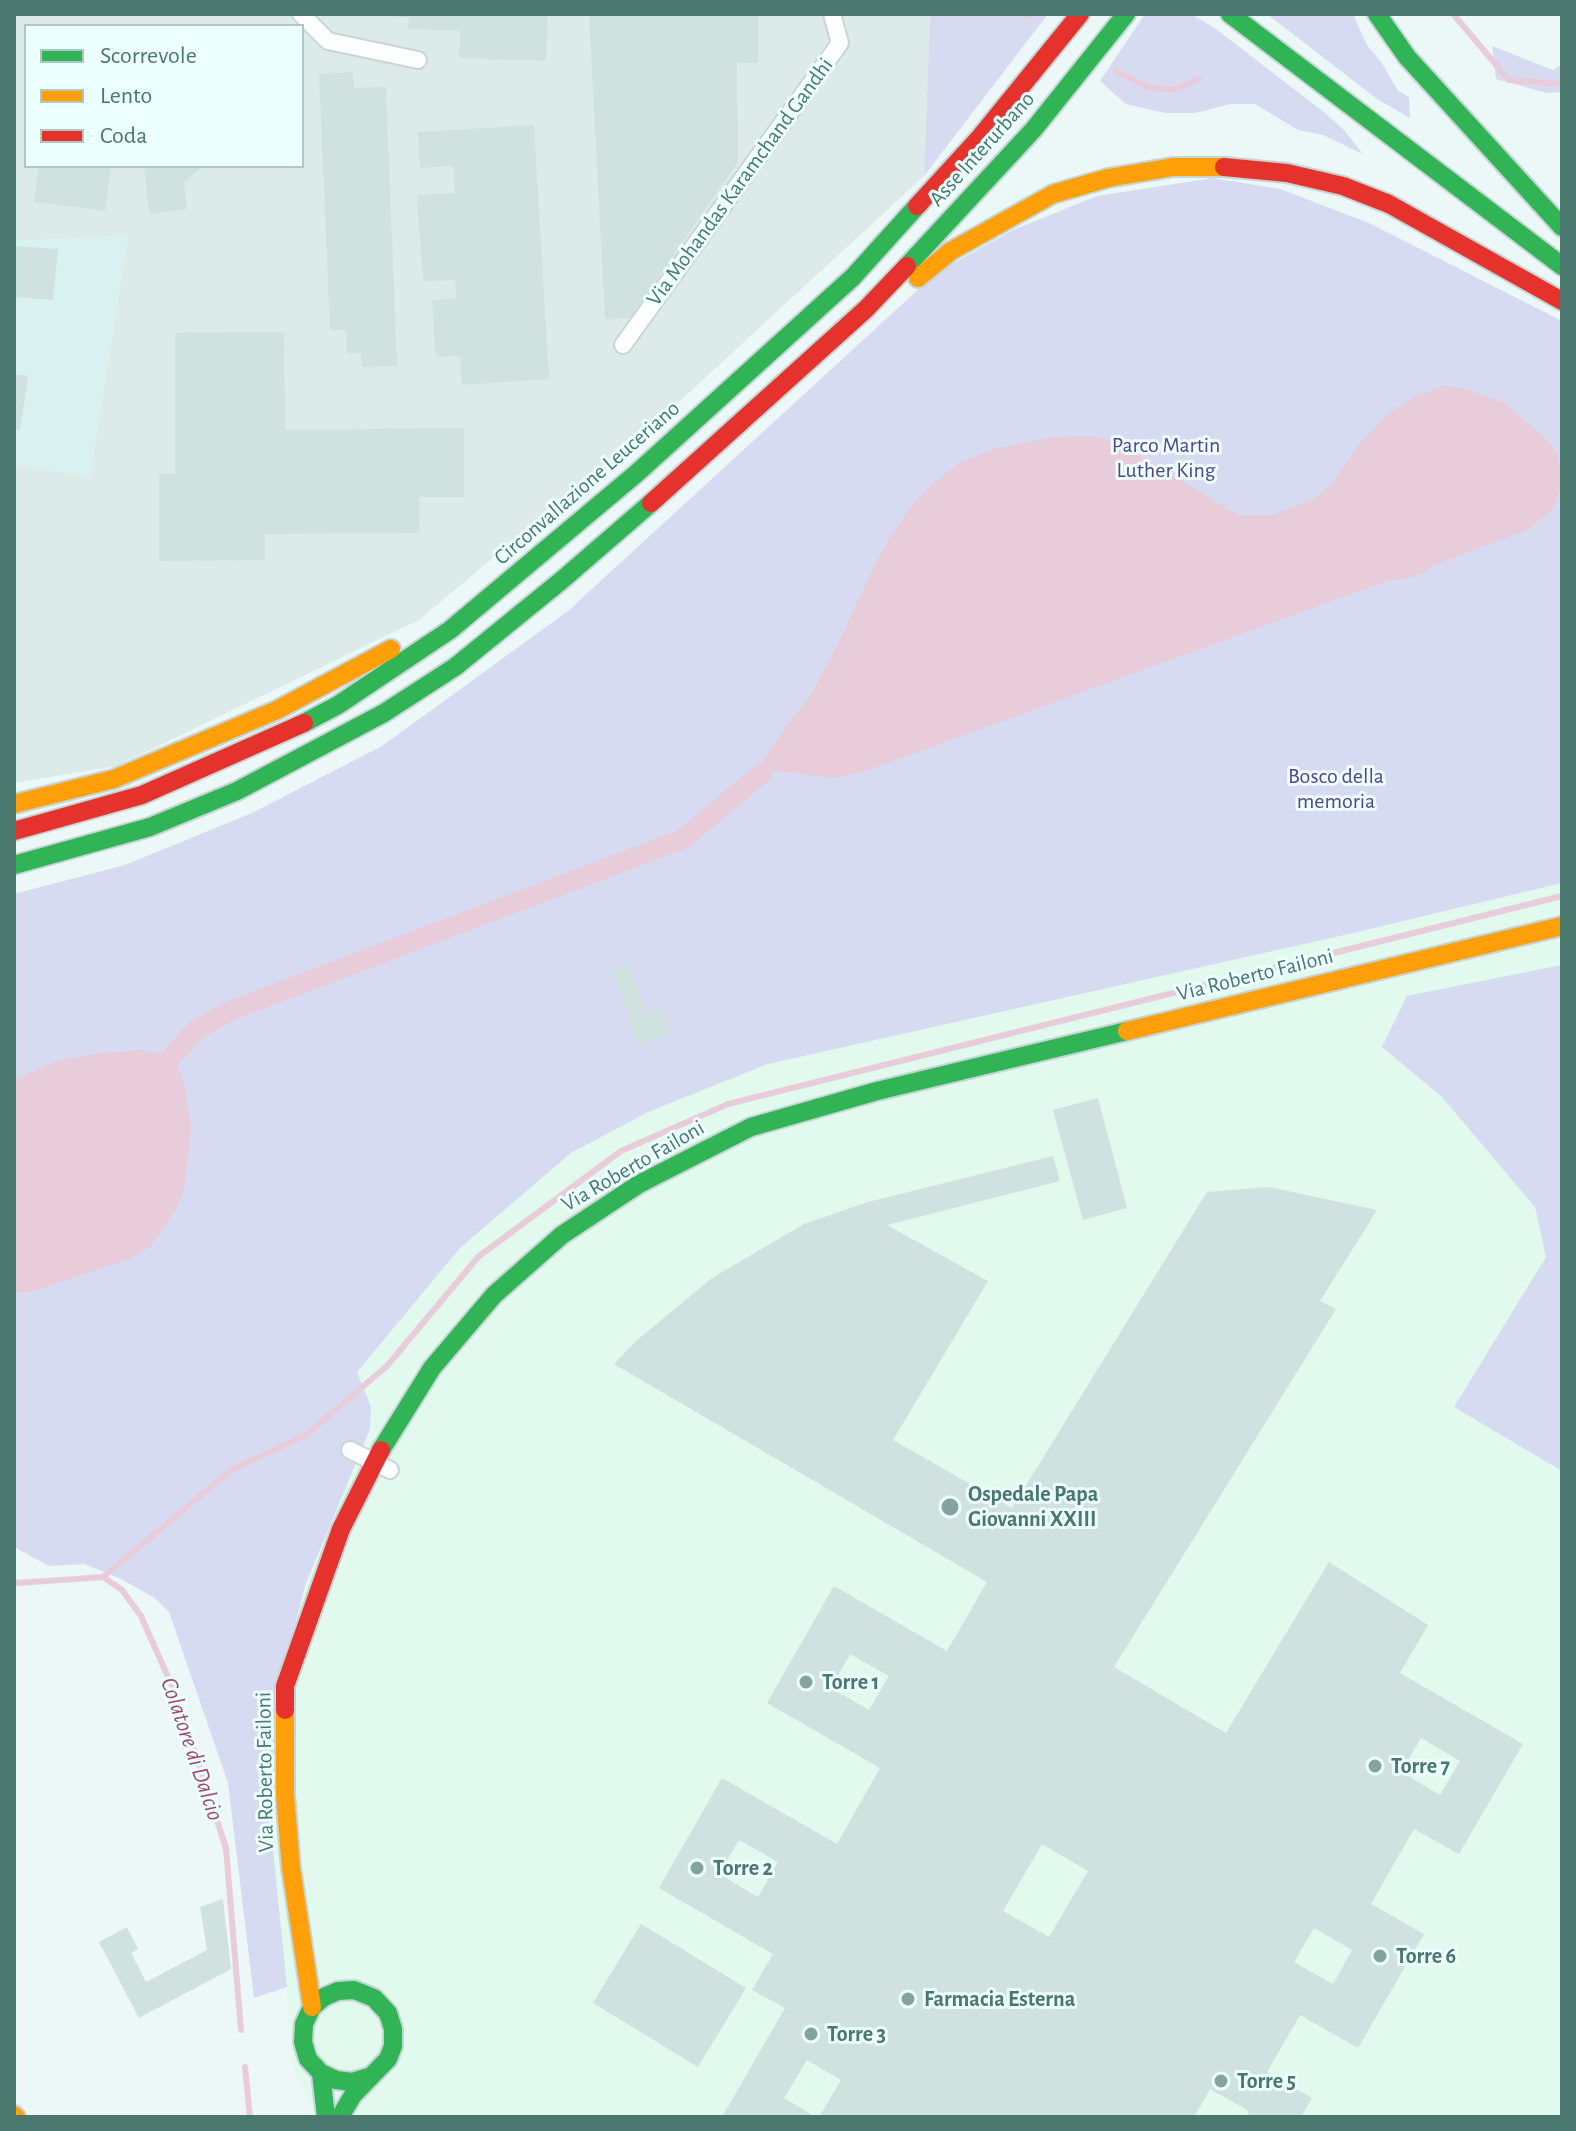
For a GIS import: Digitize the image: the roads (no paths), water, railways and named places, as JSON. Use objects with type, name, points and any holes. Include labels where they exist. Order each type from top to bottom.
[{"type":"main road","name":"Circonvallazione Leuceriano","points":[[14,831],[142,795],[279,736],[338,705],[450,630],[637,473],[853,277],[981,136],[1080,14]]},
{"type":"main road","name":"Asse Interurbano","points":[[866,309],[958,214],[1034,129],[1126,14]]},
{"type":"main road","points":[[1230,14],[1562,266]]},
{"type":"main road","points":[[1377,14],[1407,57],[1562,227]]},
{"type":"main road","points":[[14,865],[150,827],[237,791],[384,713],[455,667],[562,580],[866,309],[893,299],[951,251],[1053,194],[1108,178],[1187,167],[1231,167],[1287,173],[1343,186],[1389,204],[1562,301]]},
{"type":"main road","points":[[14,804],[114,779],[277,710],[387,652],[458,603],[504,586]]},
{"type":"main road","points":[[14,879],[103,857],[150,827]]},
{"type":"main road","name":"Via Roberto Failoni","points":[[326,2117],[321,2073],[308,2059],[303,2042],[304,2024],[312,2007],[291,1868],[285,1794],[285,1686],[341,1529],[382,1466],[432,1368],[494,1295],[562,1235],[639,1184],[751,1127],[877,1091],[1562,926]]},
{"type":"main road","points":[[312,2007],[338,1991],[354,1990],[374,1998],[388,2013],[393,2029],[393,2046],[379,2069],[368,2077],[352,2082],[336,2080],[321,2073]]},
{"type":"main road","points":[[340,2117],[368,2077]]},
{"type":"street","points":[[301,14],[328,41],[418,60]]},
{"type":"street","name":"Via Mohandas Karamchand Gandhi","points":[[623,345],[840,43],[832,14]]},
{"type":"street","points":[[350,1450],[382,1466]]},
{"type":"waterway","points":[[1453,14],[1509,80],[1562,84]]},
{"type":"waterway","points":[[1116,71],[1150,88],[1174,90],[1199,79]]},
{"type":"waterway","points":[[171,1057],[196,1030],[232,1010],[683,839],[762,773]]},
{"type":"waterway","points":[[103,1577],[231,1470],[306,1435],[387,1366],[478,1257],[621,1151],[728,1104],[1562,896]]},
{"type":"waterway","name":"Colatore di Dalcio","points":[[14,1581],[103,1577],[122,1590],[141,1616],[176,1695],[226,1848],[241,2030]]},
{"type":"waterway","name":"Colatore di Dalcio","points":[[245,2067],[250,2117]]},
{"type":"place","name":"Ospedale Papa Giovanni XXIII","points":[[950,1507]]},
{"type":"place","name":"Torre 1","points":[[806,1682]]},
{"type":"place","name":"Torre 7","points":[[1375,1766]]},
{"type":"place","name":"Torre 2","points":[[697,1868]]},
{"type":"place","name":"Torre 6","points":[[1380,1956]]},
{"type":"place","name":"Farmacia Esterna","points":[[908,1999]]},
{"type":"place","name":"Torre 3","points":[[811,2034]]},
{"type":"place","name":"Torre 5","points":[[1221,2081]]},
{"type":"park label","name":"Parco Martin Luther King","points":[[1166,458]]},
{"type":"park label","name":"Bosco della memoria","points":[[1336,788]]}]
